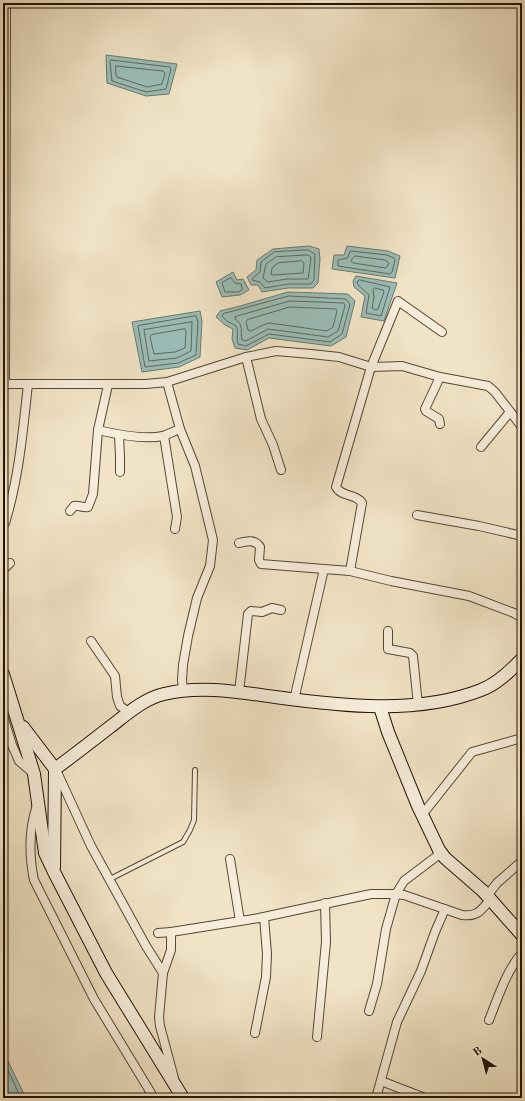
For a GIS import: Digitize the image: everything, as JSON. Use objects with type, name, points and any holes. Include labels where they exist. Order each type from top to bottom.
[{"type":"street","points":[[9,3],[4,384],[108,385],[167,382],[246,356],[283,351],[340,357],[371,367],[402,366],[440,378],[488,386],[495,392],[522,427]]},
{"type":"street","points":[[350,571],[362,503],[360,500],[339,491],[336,487],[371,367],[398,301],[442,332]]},
{"type":"street","points":[[246,356],[261,419],[273,445],[281,470]]},
{"type":"street","points":[[440,378],[425,409],[439,419],[440,424]]},
{"type":"street","points":[[167,382],[180,429],[195,466],[213,540],[210,566],[199,592],[188,636],[183,666],[183,690]]},
{"type":"street","points":[[5,523],[12,501],[28,384]]},
{"type":"street","points":[[70,511],[74,506],[85,508],[90,505],[93,494],[98,430],[108,385]]},
{"type":"street","points":[[481,447],[510,412]]},
{"type":"street","points":[[98,430],[119,435],[156,437],[164,436],[180,429]]},
{"type":"street","points":[[119,435],[120,472]]},
{"type":"street","points":[[164,436],[177,517],[175,529]]},
{"type":"street","points":[[417,515],[479,526],[522,536]]},
{"type":"street","points":[[239,542],[256,542],[260,547],[259,560],[261,564],[350,571],[469,596],[522,618]]},
{"type":"street","points":[[3,570],[10,563]]},
{"type":"street","points":[[294,700],[324,569]]},
{"type":"street","points":[[239,692],[248,614],[252,611],[262,612],[269,608],[281,610]]},
{"type":"street","points":[[388,631],[388,649],[410,653],[413,656],[418,705]]},
{"type":"street","points":[[91,641],[115,676],[117,697],[120,706],[129,712]]},
{"type":"street","points":[[55,769],[129,712],[145,701],[163,694],[183,690],[210,690],[239,692],[294,700],[380,707],[418,705],[454,698],[482,690],[506,675],[522,660]]},
{"type":"street","points":[[3,674],[34,774],[45,853],[106,973],[183,1098]]},
{"type":"street","points":[[380,707],[388,732],[422,815],[433,840],[441,853],[489,898],[522,935]]},
{"type":"street","points":[[3,716],[19,762],[34,774]]},
{"type":"street","points":[[18,721],[55,769],[91,846],[146,946],[163,973]]},
{"type":"street","points":[[422,815],[472,752],[522,738]]},
{"type":"street","points":[[54,872],[55,769]]},
{"type":"street","points":[[38,800],[32,819],[32,866],[34,880],[94,999],[154,1098]]},
{"type":"street","points":[[369,1011],[377,984],[386,929],[396,894],[404,881],[441,853]]},
{"type":"street","points":[[230,859],[240,921]]},
{"type":"street","points":[[158,933],[264,917],[371,894],[404,895],[445,910],[470,916],[477,914],[489,898],[497,883],[522,861]]},
{"type":"street","points":[[317,1037],[326,942],[325,903]]},
{"type":"street","points":[[376,1098],[397,1022],[421,971],[435,932],[445,910]]},
{"type":"street","points":[[255,1033],[266,977],[267,954],[264,917]]},
{"type":"street","points":[[171,932],[171,950],[163,973],[159,1017],[160,1026],[177,1086]]},
{"type":"street","points":[[489,1020],[508,974],[522,953]]},
{"type":"street","points":[[381,1081],[425,1098]]},
{"type":"lane","points":[[110,879],[183,842],[194,820],[195,770]]},
{"type":"water","points":[[106,55],[177,64],[169,94],[146,96],[107,83]]},
{"type":"water","points":[[309,246],[319,249],[320,259],[318,283],[313,288],[288,288],[262,292],[258,285],[251,285],[247,277],[256,270],[257,260],[273,249]]},
{"type":"water","points":[[347,246],[388,251],[400,256],[395,278],[332,269],[334,255],[344,255]]},
{"type":"water","points":[[233,272],[237,280],[243,279],[249,290],[240,295],[222,297],[216,282]]},
{"type":"water","points":[[356,276],[397,283],[384,321],[361,317],[365,296],[354,287],[353,281]]},
{"type":"water","points":[[288,292],[348,294],[355,301],[346,337],[331,346],[269,338],[247,350],[235,348],[232,339],[233,329],[225,325],[216,317],[220,311]]},
{"type":"water","points":[[200,311],[202,321],[200,357],[179,367],[142,372],[132,322]]},
{"type":"water","points":[[3,1051],[26,1098],[3,1098]]}]
